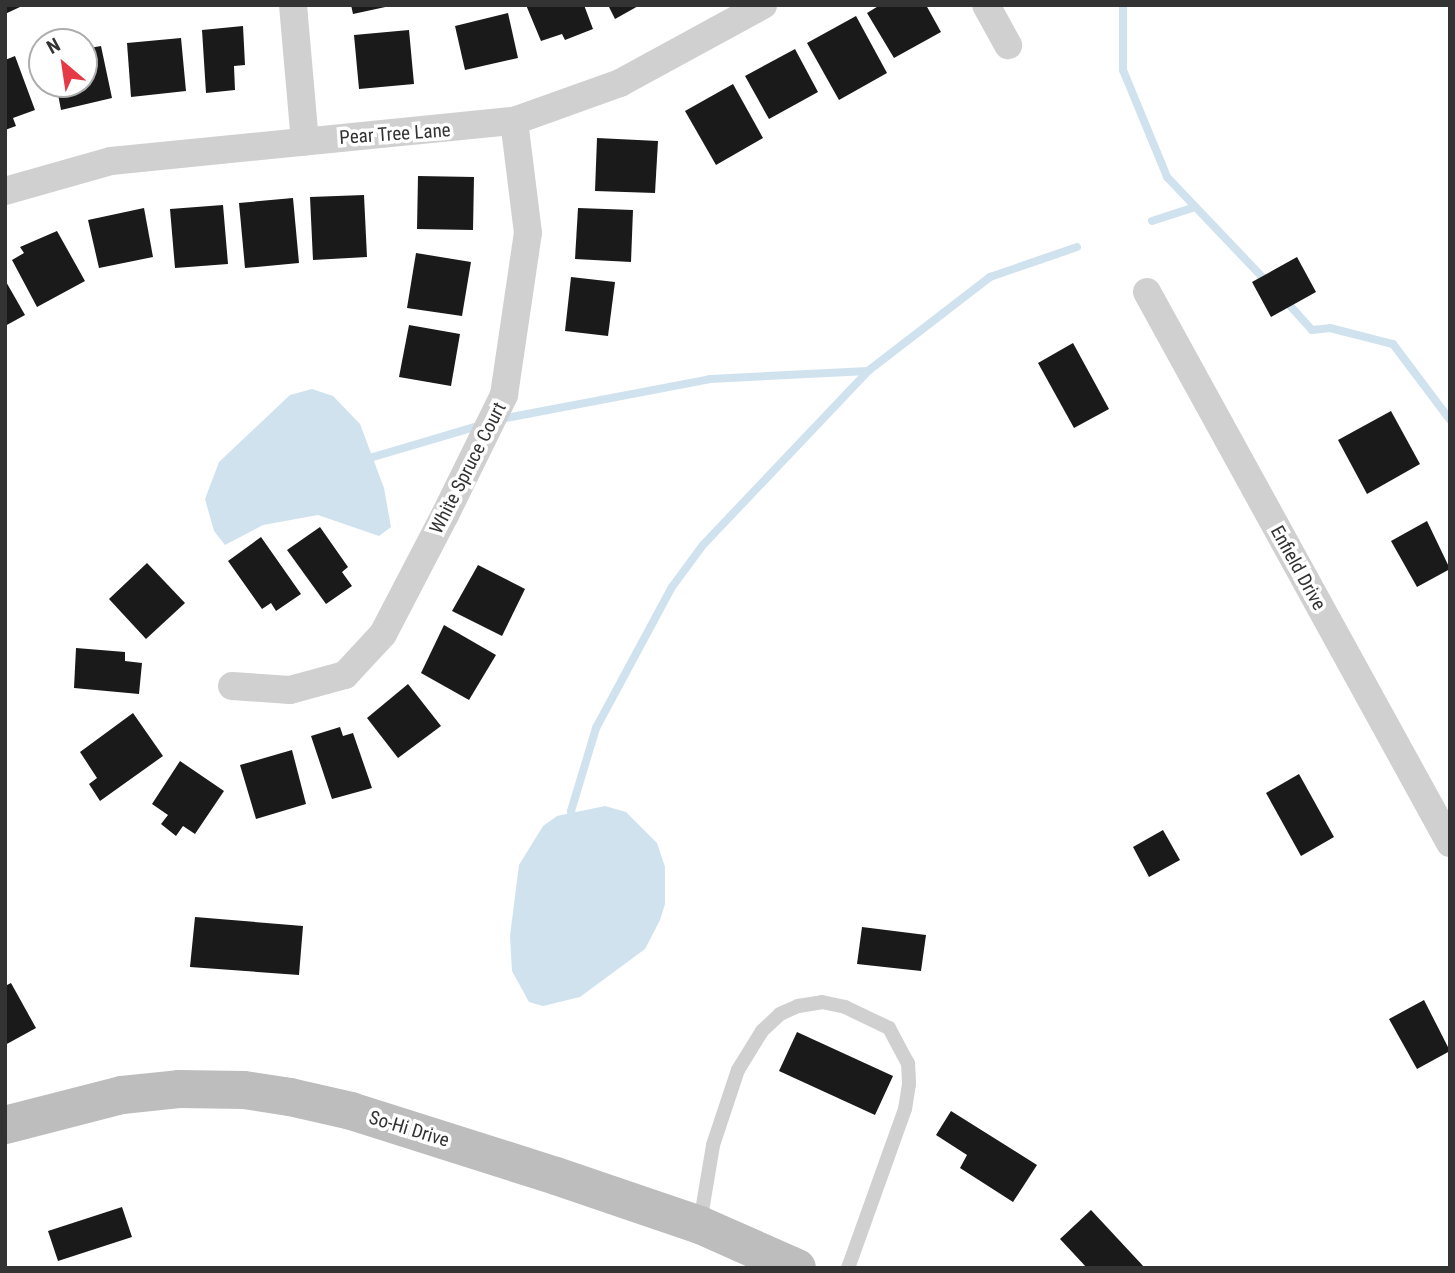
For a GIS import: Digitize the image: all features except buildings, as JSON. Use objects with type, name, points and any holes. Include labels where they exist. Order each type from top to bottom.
[{"type":"street","points":[[293,5],[305,141]]},
{"type":"street","name":"Pear Tree Lane","points":[[5,191],[111,162],[305,141],[489,127],[514,121],[620,83],[763,5]]},
{"type":"street","points":[[986,5],[1008,45]]},
{"type":"street","name":"White Spruce Court","points":[[232,686],[290,690],[345,675],[383,634],[505,395],[528,233],[514,121]]},
{"type":"street","name":"Enfield Drive","points":[[1147,292],[1450,843]]},
{"type":"street","name":"So-Hi Drive","points":[[5,1125],[121,1095],[244,1090],[351,1111],[700,1225],[780,1264]]},
{"type":"lane","points":[[700,1225],[713,1145],[738,1070],[762,1031],[780,1014],[798,1006],[822,1002],[845,1007],[889,1028],[905,1054],[909,1084],[905,1109],[848,1268]]},
{"type":"water","points":[[312,389],[333,396],[360,424],[384,488],[391,527],[379,536],[318,515],[263,525],[225,545],[214,531],[205,499],[219,462],[290,395]]},
{"type":"water","points":[[605,806],[626,812],[657,843],[665,867],[665,904],[660,920],[645,949],[580,997],[543,1006],[529,1002],[512,971],[510,936],[519,865],[543,826],[557,816]]},
{"type":"waterway","points":[[1123,5],[1123,70],[1167,177],[1269,284]]},
{"type":"waterway","points":[[1152,221],[1195,207]]},
{"type":"waterway","points":[[573,821],[571,811],[596,728],[672,587],[703,545],[868,371],[990,277],[1077,247]]},
{"type":"waterway","points":[[1283,298],[1312,330],[1330,328],[1393,344],[1450,420]]},
{"type":"waterway","points":[[501,419],[710,379],[868,371]]},
{"type":"waterway","points":[[363,460],[481,425]]}]
